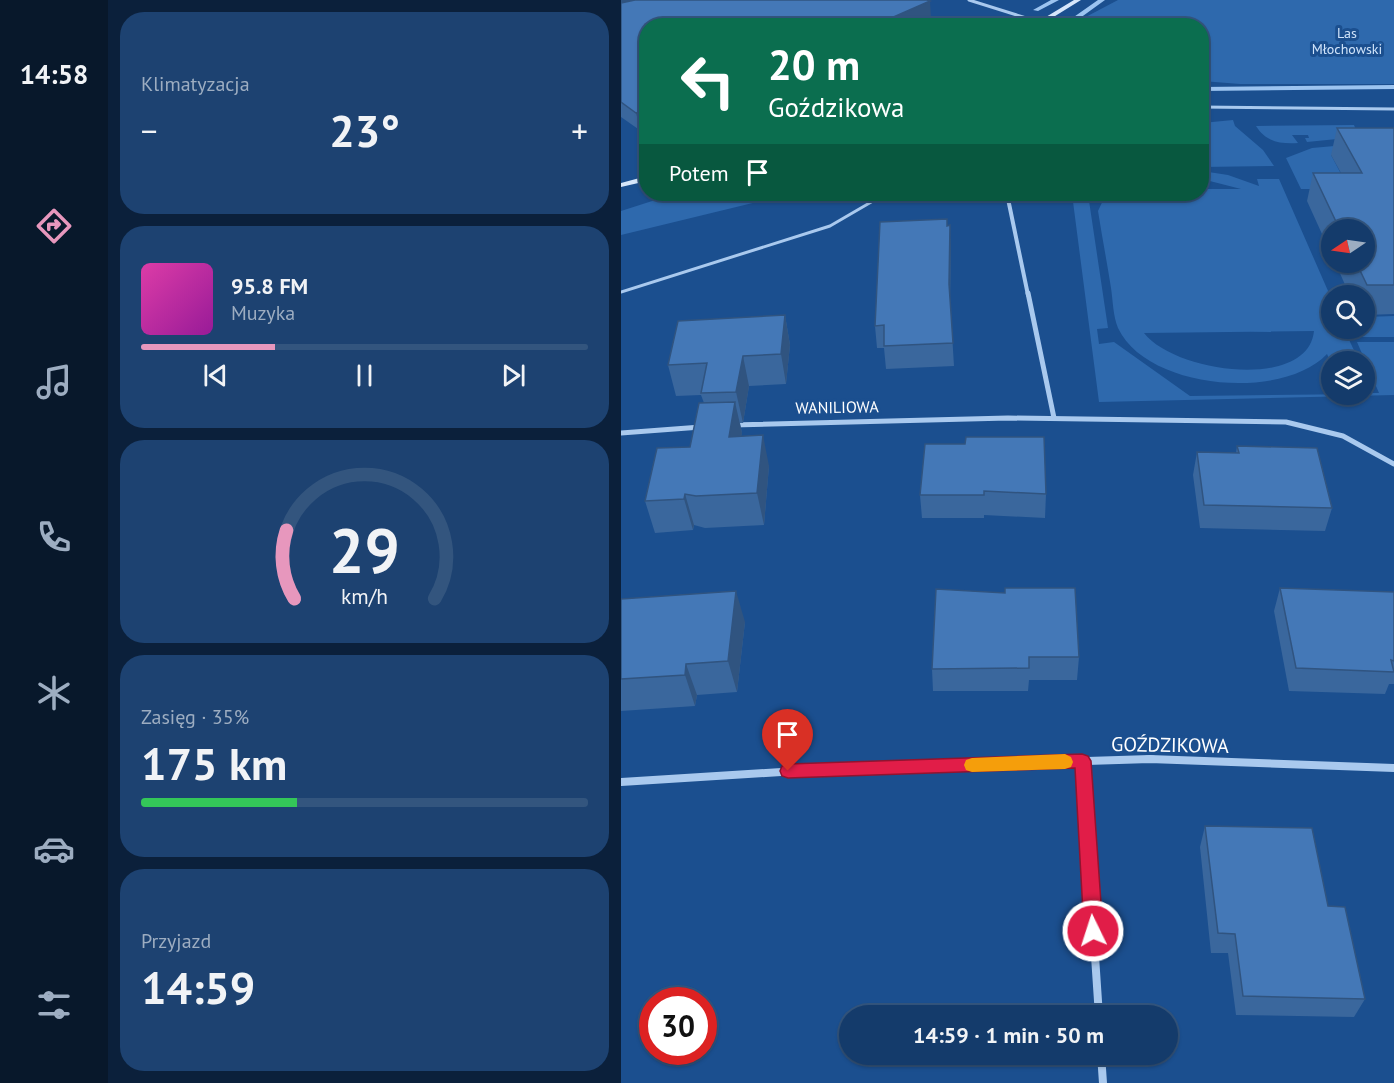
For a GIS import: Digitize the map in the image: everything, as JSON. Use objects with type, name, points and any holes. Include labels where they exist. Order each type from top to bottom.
[{"type":"main road","points":[[1046,18],[1078,0]]},
{"type":"main road","points":[[621,185],[639,180]]},
{"type":"street","points":[[969,0],[1019,18]]},
{"type":"street","points":[[1209,107],[1394,109]]},
{"type":"street","points":[[1008,201],[1054,418]]},
{"type":"street","name":"WANILIOWA","points":[[726,425],[802,421],[1054,418],[1304,425],[1350,438],[1394,464]]},
{"type":"street","points":[[621,433],[714,426]]},
{"type":"street","name":"GOŹDZIKOWA","points":[[621,782],[812,770],[1150,759],[1394,768]]},
{"type":"street","points":[[1082,761],[1098,1005]]},
{"type":"street","points":[[1102,1065],[1103,1083]]},
{"type":"lane","points":[[621,292],[830,226],[873,201]]},
{"type":"green space","name":"Las Młochowski","points":[[1118,0],[1394,0],[1394,84],[1240,84],[1209,82],[1209,18],[1084,18]]},
{"type":"green space","points":[[1233,120],[1235,126],[1263,150],[1274,166],[1209,167],[1209,122]]},
{"type":"green space","points":[[1354,125],[1356,130],[1337,139],[1307,142],[1305,138],[1309,138],[1308,135],[1292,135],[1298,143],[1269,139],[1256,126]]},
{"type":"green space","points":[[1357,144],[1370,154],[1331,155],[1349,189],[1301,189],[1286,158],[1312,148]]},
{"type":"green space","points":[[1209,172],[1228,175],[1259,186],[1257,179],[1279,179],[1325,285],[1321,285],[1321,339],[1349,339],[1354,351],[1321,351],[1321,358],[1307,369],[1280,378],[1249,383],[1217,382],[1185,376],[1157,365],[1134,349],[1118,328],[1115,319],[1098,211],[1103,201],[1209,201],[1209,189],[1241,189],[1209,181]],"holes":[[[1314,331],[1306,350],[1289,362],[1266,369],[1238,370],[1210,366],[1183,358],[1160,347],[1144,333]]]},
{"type":"green space","points":[[652,201],[761,201],[621,235],[621,211]]},
{"type":"green space","points":[[1073,201],[1089,201],[1108,328],[1097,329],[1099,344],[1114,342],[1190,396],[1321,395],[1321,397],[1099,402]]},
{"type":"green space","points":[[1394,316],[1394,337],[1375,337],[1375,317]]},
{"type":"green space","points":[[1357,342],[1394,342],[1394,395],[1375,395],[1375,393],[1379,393],[1375,384],[1375,351],[1361,351]]},
{"type":"building","points":[[635,0],[930,1],[891,18],[639,18],[639,112],[636,113],[621,102],[621,3]]},
{"type":"building","points":[[1337,128],[1394,128],[1394,285],[1367,285],[1361,273],[1375,273],[1375,219],[1335,219],[1313,173],[1362,173]]},
{"type":"building","points":[[947,219],[947,226],[950,225],[949,284],[953,343],[884,346],[884,325],[875,326],[880,222]]},
{"type":"building","points":[[785,315],[781,354],[743,356],[736,392],[701,393],[707,363],[668,365],[678,321]]},
{"type":"building","points":[[735,402],[729,437],[763,435],[757,493],[696,496],[685,494],[684,499],[645,501],[657,448],[690,447],[699,403]]},
{"type":"building","points":[[966,437],[1044,437],[1046,494],[984,491],[984,495],[920,495],[925,444],[965,444]]},
{"type":"building","points":[[1237,446],[1317,448],[1332,508],[1204,505],[1197,452],[1239,453]]},
{"type":"building","points":[[1005,588],[1075,588],[1079,657],[1029,657],[1029,668],[932,669],[936,589],[1005,593]]},
{"type":"building","points":[[1280,588],[1394,592],[1394,661],[1391,660],[1394,672],[1296,668]]},
{"type":"building","points":[[736,591],[728,661],[686,664],[685,675],[621,679],[621,599]]},
{"type":"building","points":[[1205,826],[1312,828],[1328,906],[1345,907],[1365,999],[1243,996],[1235,934],[1218,933]]},
{"type":"waterway","points":[[1036,10],[1056,0]]},
{"type":"waterway","points":[[1076,18],[1102,0]]},
{"type":"waterway","points":[[1209,89],[1394,87]]},
{"type":"slow traffic","points":[[972,765],[1065,762]]},
{"type":"route","points":[[788,771],[1082,761],[1093,931]]}]
